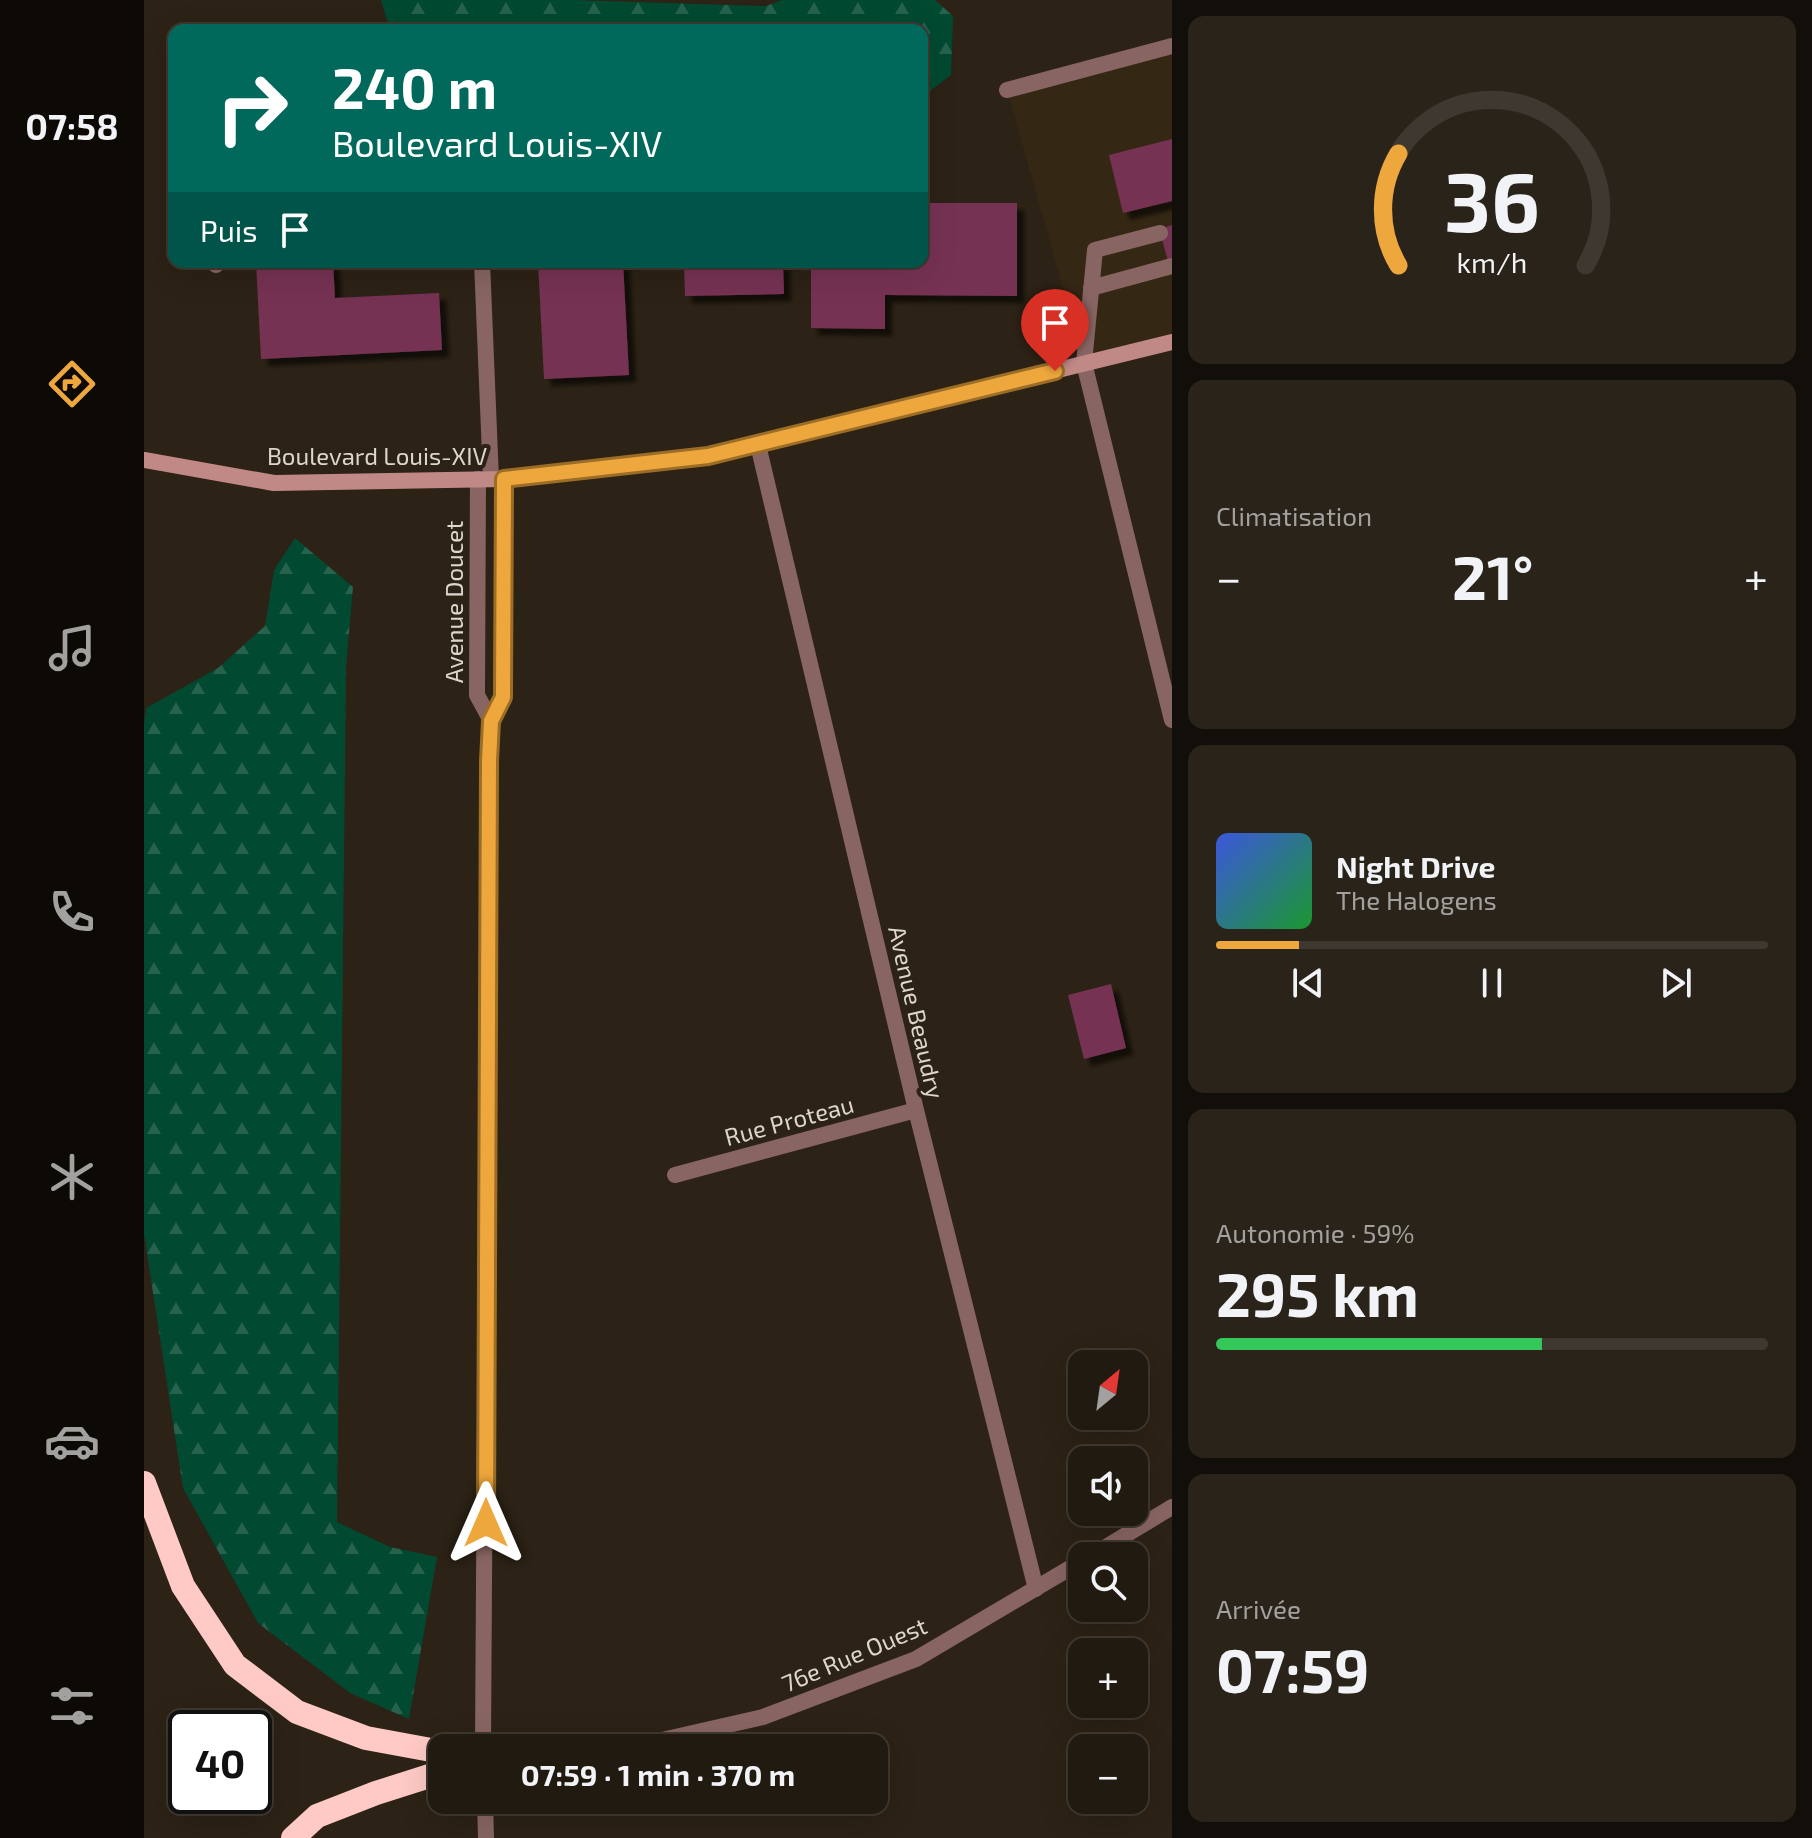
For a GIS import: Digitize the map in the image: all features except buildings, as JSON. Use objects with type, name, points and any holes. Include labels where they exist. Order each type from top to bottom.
[{"type":"highway","points":[[144,1483],[183,1586],[235,1665],[297,1712],[366,1738],[428,1749]]},
{"type":"highway","points":[[293,1838],[317,1816],[428,1776]]},
{"type":"main road","name":"Boulevard Louis-XIV","points":[[144,460],[274,483],[491,479],[708,456],[1172,342]]},
{"type":"street","points":[[1007,90],[1172,46]]},
{"type":"street","points":[[1160,233],[1095,250],[1084,363],[1172,720]]},
{"type":"street","points":[[1091,288],[1172,266]]},
{"type":"street","points":[[482,268],[491,479]]},
{"type":"street","name":"Avenue Beaudry","points":[[758,445],[916,1110],[1036,1589]]},
{"type":"street","name":"Avenue Doucet","points":[[491,479],[477,695],[491,721]]},
{"type":"street","name":"Avenue Doucet","points":[[483,1734],[491,721],[503,697],[491,479]]},
{"type":"street","name":"Rue Proteau","points":[[675,1175],[916,1110]]},
{"type":"street","points":[[1114,1542],[1172,1507]]},
{"type":"street","name":"76e Rue Ouest","points":[[688,1734],[763,1717],[916,1659],[1068,1570]]},
{"type":"street","points":[[485,1814],[486,1838]]},
{"type":"shaded area","points":[[1172,46],[1172,342],[1084,363],[1007,90]]},
{"type":"green space","points":[[381,0],[572,0],[766,6],[782,0],[935,0],[953,16],[951,75],[928,92],[928,24],[388,24]]},
{"type":"green space","points":[[295,538],[353,587],[346,667],[337,1522],[390,1547],[437,1557],[409,1719],[350,1693],[258,1623],[183,1488],[144,1234],[146,708],[218,668],[265,626],[274,570]]},
{"type":"route","points":[[486,1523],[489,761],[491,721],[503,697],[504,479],[708,456],[1055,371]]}]
